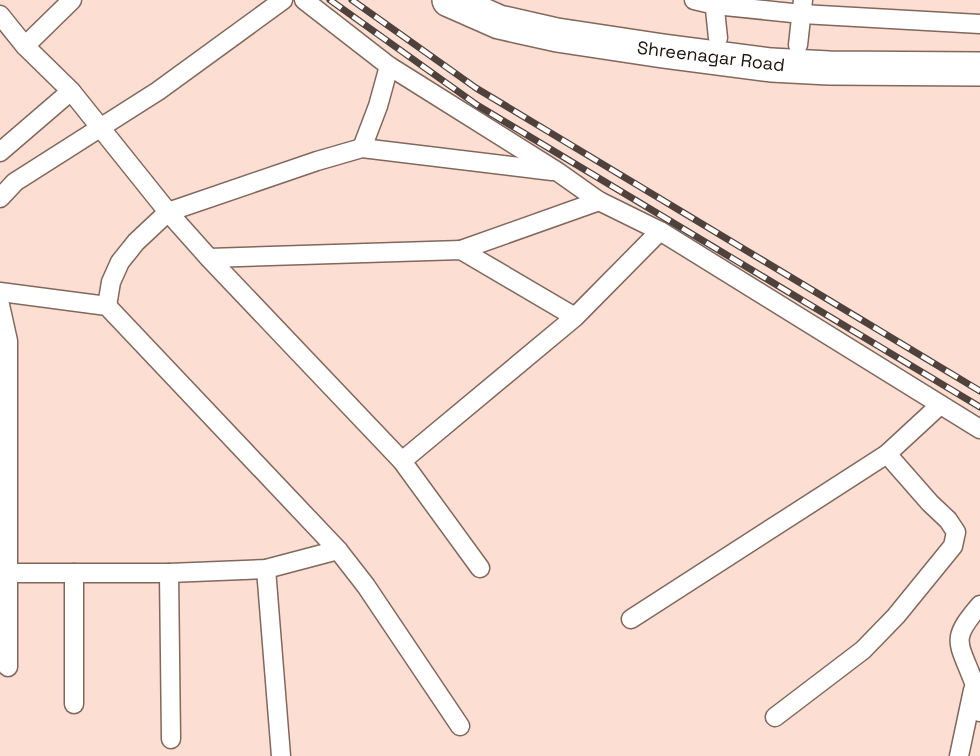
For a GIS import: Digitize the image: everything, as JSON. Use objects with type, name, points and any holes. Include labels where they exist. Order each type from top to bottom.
[{"type":"highway","name":"Shreenagar Road","points":[[449,0],[473,12],[510,25],[557,35],[674,52],[771,64],[818,67],[980,69]]},
{"type":"highway","name":"Shreenagar Road","points":[[500,0],[560,15],[718,38],[801,20],[980,47]]},
{"type":"street","points":[[25,46],[72,0]]},
{"type":"street","points":[[0,198],[15,182],[158,91],[283,0]]},
{"type":"street","points":[[304,0],[389,66],[558,172],[599,201],[660,231],[980,429]]},
{"type":"street","points":[[694,0],[801,20],[980,24]]},
{"type":"street","points":[[714,2],[718,38]]},
{"type":"street","points":[[0,15],[25,46],[71,91],[168,212],[209,258],[402,461],[480,568]]},
{"type":"street","points":[[362,148],[378,106],[389,66]]},
{"type":"street","points":[[0,152],[71,91]]},
{"type":"street","points":[[107,306],[111,282],[120,262],[136,242],[168,212],[317,161],[362,148],[558,172]]},
{"type":"street","points":[[209,258],[461,250],[599,201]]},
{"type":"street","points":[[402,461],[575,317],[660,231]]},
{"type":"street","points":[[461,250],[575,317]]},
{"type":"street","points":[[0,292],[107,306],[338,550],[366,586],[460,726]]},
{"type":"street","points":[[0,305],[9,340],[4,401],[4,573],[8,667]]},
{"type":"street","points":[[631,619],[887,454],[940,405]]},
{"type":"street","points":[[775,717],[863,650],[897,616],[953,546],[956,532],[948,520],[930,504],[887,454]]},
{"type":"street","points":[[4,573],[169,573],[266,569],[338,550]]},
{"type":"street","points":[[266,569],[281,756]]},
{"type":"street","points":[[74,573],[74,704]]},
{"type":"street","points":[[169,573],[171,739]]},
{"type":"street","points":[[980,605],[961,632],[959,648],[977,681],[980,712]]},
{"type":"street","points":[[959,756],[961,737],[977,681]]},
{"type":"railway","points":[[330,0],[477,105],[980,407]]},
{"type":"railway","points":[[352,0],[476,88],[980,391]]}]
